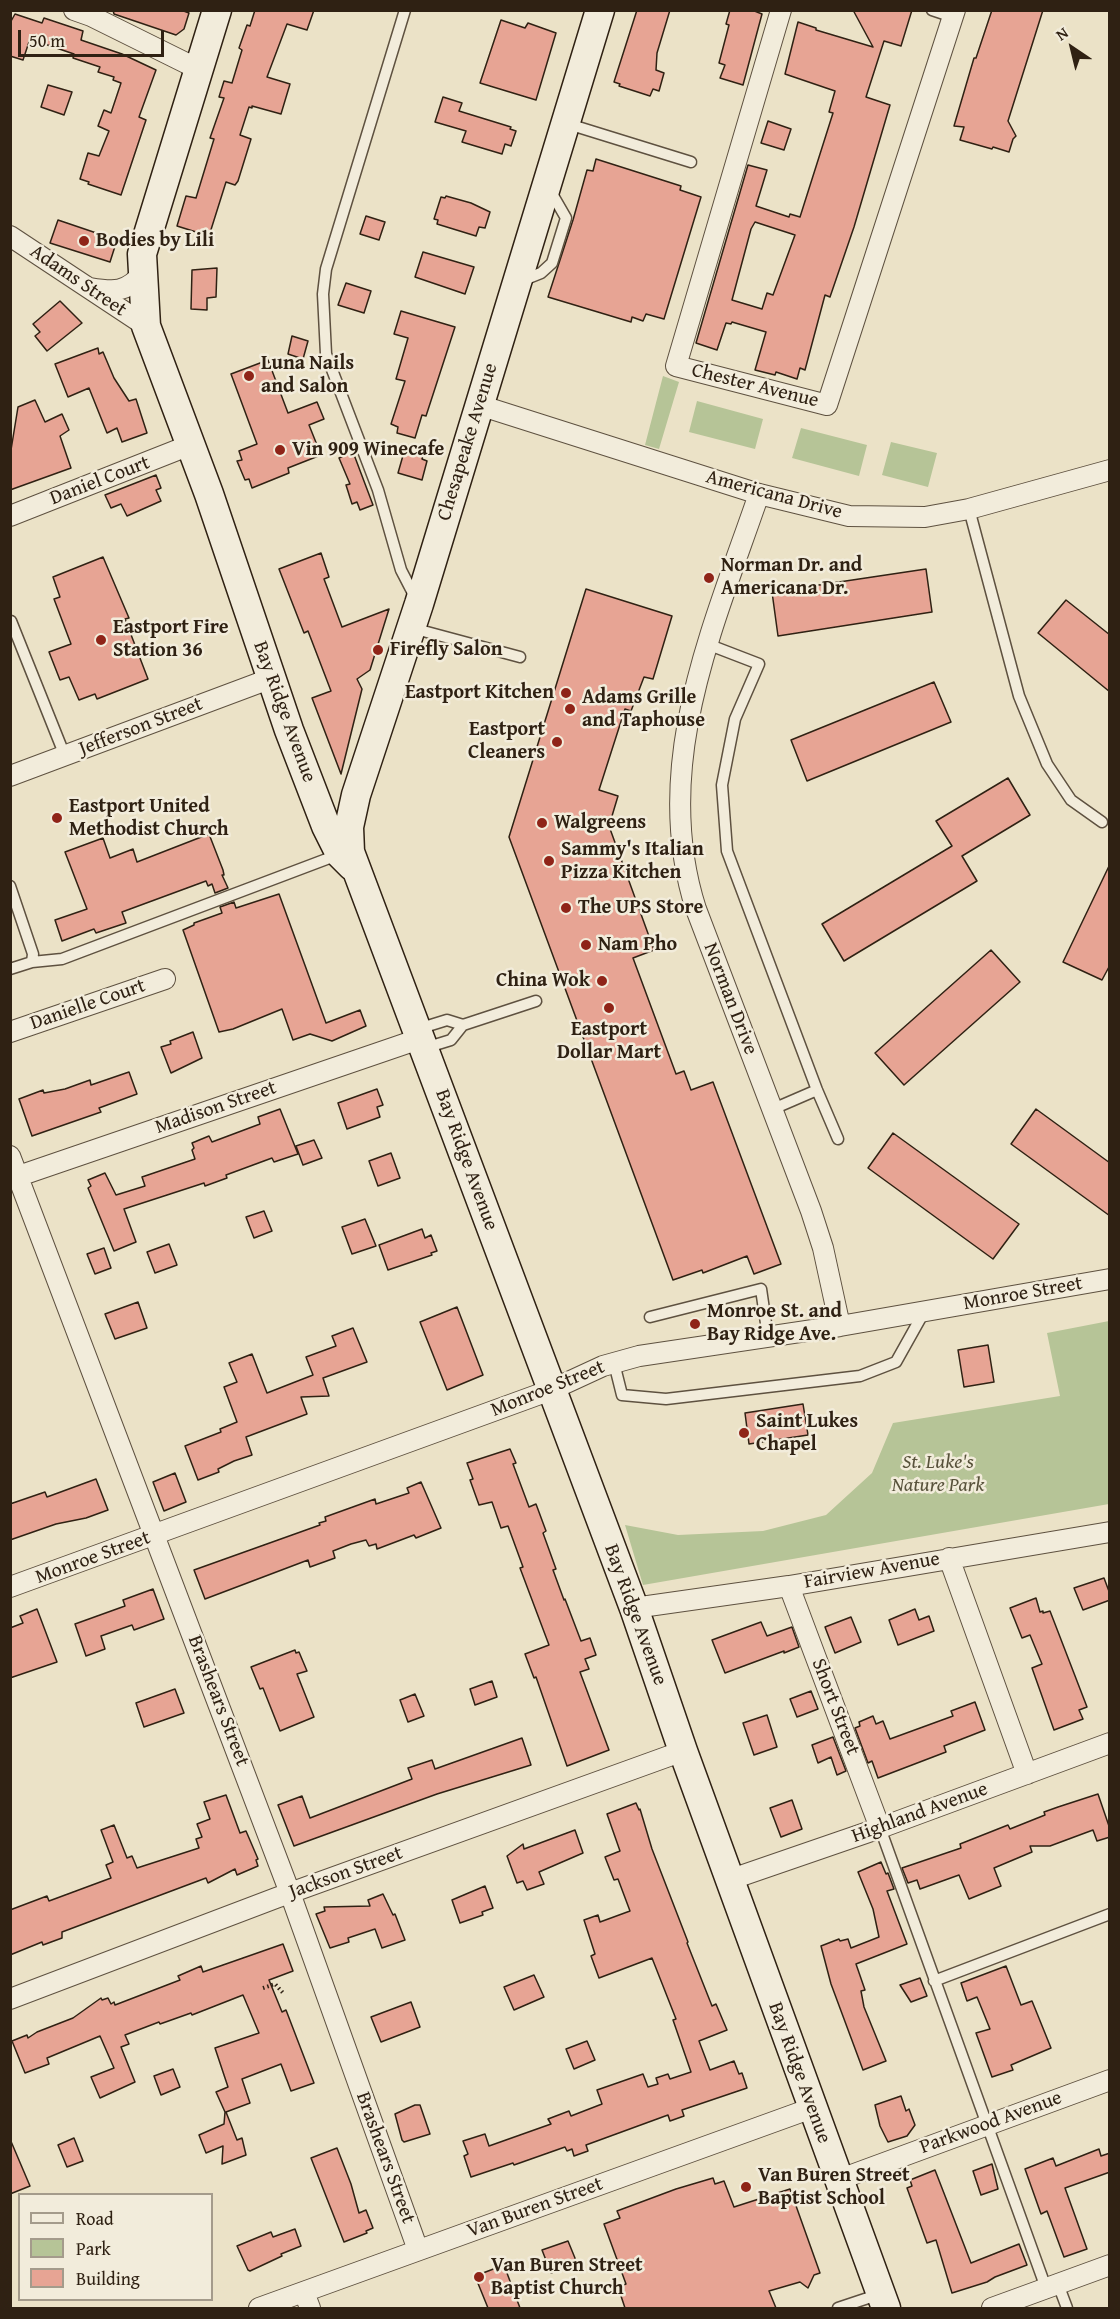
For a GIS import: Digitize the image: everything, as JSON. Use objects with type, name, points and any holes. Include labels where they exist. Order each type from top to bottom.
[{"type":"main road","name":"Bay Ridge Avenue","points":[[217,10],[142,254],[146,326],[289,730],[327,829],[350,864],[422,1038],[634,1608],[729,1880],[883,2301]]},
{"type":"main road","name":"Chesapeake Avenue","points":[[350,864],[349,827],[356,795],[415,616],[600,10]]},
{"type":"main road","points":[[289,730],[306,744],[324,780],[332,787],[356,795]]},
{"type":"street","name":"Chester Avenue","points":[[781,10],[676,366],[827,405],[954,14]]},
{"type":"street","points":[[86,12],[198,69]]},
{"type":"street","name":"Adams Street","points":[[10,236],[146,326]]},
{"type":"street","points":[[84,287],[123,290],[134,284],[143,273]]},
{"type":"street","name":"Americana Drive","points":[[479,405],[759,494],[849,516],[925,517],[969,509],[1110,470]]},
{"type":"street","name":"Daniel Court","points":[[10,516],[190,445]]},
{"type":"street","name":"Norman Drive","points":[[759,494],[707,644],[688,721],[681,761],[679,799],[684,858],[696,909],[773,1109],[823,1248],[840,1326]]},
{"type":"street","name":"Jefferson Street","points":[[10,776],[272,678]]},
{"type":"street","name":"Danielle Court","points":[[10,1032],[165,979]]},
{"type":"street","name":"Madison Street","points":[[14,1178],[422,1038]]},
{"type":"street","name":"Brashears Street","points":[[10,1155],[14,1178],[155,1536],[290,1893],[418,2250]]},
{"type":"street","name":"Monroe Street","points":[[10,1587],[155,1536],[639,1356],[840,1326],[1110,1279]]},
{"type":"street","name":"Fairview Avenue","points":[[634,1608],[789,1586],[1110,1532]]},
{"type":"street","points":[[950,1558],[1027,1773]]},
{"type":"street","name":"Short Street","points":[[789,1586],[880,1828]]},
{"type":"street","name":"Highland Avenue","points":[[729,1880],[880,1828],[1110,1743]]},
{"type":"street","name":"Jackson Street","points":[[10,1998],[290,1893],[683,1751]]},
{"type":"street","name":"Parkwood Avenue","points":[[838,2180],[1110,2080]]},
{"type":"street","name":"Van Buren Street","points":[[259,2308],[307,2300],[418,2250],[812,2108]]},
{"type":"street","points":[[992,2308],[1110,2265]]},
{"type":"lane","points":[[405,10],[326,269],[323,294],[326,354],[378,490],[415,616],[520,657]]},
{"type":"lane","points":[[932,10],[954,14]]},
{"type":"lane","points":[[565,123],[691,162]]},
{"type":"lane","points":[[969,509],[1019,696],[1047,764],[1071,800],[1102,822]]},
{"type":"lane","points":[[11,621],[64,756]]},
{"type":"lane","points":[[707,644],[759,664],[735,719],[722,784],[727,851],[817,1090],[838,1139]]},
{"type":"lane","points":[[10,969],[62,959],[350,864]]},
{"type":"lane","points":[[10,886],[33,954],[32,963]]},
{"type":"lane","points":[[422,1038],[451,1040],[463,1025],[536,1000]]},
{"type":"lane","points":[[422,1038],[447,1020],[463,1025]]},
{"type":"lane","points":[[773,1109],[817,1090]]},
{"type":"lane","points":[[650,1317],[761,1289],[768,1337]]},
{"type":"lane","points":[[614,1364],[622,1395],[666,1399],[860,1376],[897,1362],[924,1311]]},
{"type":"lane","points":[[880,1828],[986,2125],[1052,2286],[1067,2308]]},
{"type":"lane","points":[[934,1981],[1110,1914]]},
{"type":"lane","points":[[838,2308],[883,2301]]},
{"type":"path","points":[[263,1988],[275,1984],[284,1994]]},
{"type":"green space","points":[[663,376],[679,382],[659,449],[645,445]]},
{"type":"green space","points":[[697,401],[763,419],[755,449],[689,432]]},
{"type":"green space","points":[[801,428],[867,445],[859,476],[792,458]]},
{"type":"green space","points":[[891,442],[937,453],[928,487],[882,475]]},
{"type":"green space","name":"St. Luke's Nature Park","points":[[1109,1321],[1109,1504],[643,1585],[625,1525],[678,1535],[763,1531],[826,1515],[872,1473],[893,1423],[1060,1396],[1047,1333]]},
{"type":"building","points":[[113,10],[181,10],[189,13],[184,29],[176,35],[114,14]]},
{"type":"building","points":[[255,10],[314,10],[307,30],[287,24],[267,77],[290,84],[281,114],[249,107],[240,135],[251,139],[238,181],[235,185],[226,182],[209,236],[177,226],[186,196],[196,198],[214,139],[210,138],[224,98],[219,97],[224,81],[232,83],[242,50],[239,48]]},
{"type":"building","points":[[637,10],[670,10],[657,53],[656,70],[664,73],[659,91],[653,89],[650,96],[619,86],[620,84],[614,82]]},
{"type":"building","points":[[730,10],[752,10],[762,14],[743,85],[720,78],[725,65],[719,63],[729,25],[726,24]]},
{"type":"building","points":[[853,10],[912,10],[901,46],[884,41],[866,97],[890,105],[854,227],[830,297],[825,295],[805,370],[800,368],[797,379],[776,372],[775,375],[755,370],[766,332],[732,322],[731,324],[726,323],[717,350],[696,343],[748,165],[767,170],[756,206],[789,217],[790,214],[800,217],[833,113],[829,112],[835,91],[785,74],[798,22],[816,28],[816,30],[873,47]],"holes":[[[755,222],[795,235],[773,295],[767,293],[762,309],[732,300],[751,229]]]},
{"type":"building","points":[[992,10],[1043,10],[1008,121],[1016,136],[1009,152],[960,140],[964,127],[954,126],[974,58],[976,58]]},
{"type":"building","points":[[15,14],[42,23],[44,18],[83,31],[81,40],[122,54],[156,70],[139,117],[146,120],[121,195],[80,179],[88,153],[99,156],[109,131],[98,126],[104,110],[111,113],[121,83],[113,80],[114,77],[98,72],[100,67],[73,58],[74,54],[30,39],[23,60],[10,56],[10,23]]},
{"type":"building","points":[[501,20],[525,28],[528,23],[556,33],[536,100],[480,83]]},
{"type":"building","points":[[48,85],[72,92],[64,115],[41,107]]},
{"type":"building","points":[[443,97],[462,103],[459,111],[511,127],[510,129],[516,131],[511,146],[505,144],[502,154],[462,142],[466,131],[435,122]]},
{"type":"building","points":[[768,121],[791,129],[784,150],[761,143]]},
{"type":"building","points":[[596,159],[681,186],[680,190],[701,197],[664,319],[646,314],[643,321],[632,317],[631,322],[548,297],[587,170],[593,171]]},
{"type":"building","points":[[446,196],[471,203],[490,212],[485,228],[479,227],[476,236],[437,224],[438,220],[434,219],[441,197]]},
{"type":"building","points":[[366,216],[385,222],[379,240],[360,234]]},
{"type":"building","name":"Bodies by Lili","points":[[58,220],[117,240],[110,262],[50,243]]},
{"type":"building","points":[[423,252],[474,267],[465,294],[415,277]]},
{"type":"building","points":[[217,268],[216,297],[207,298],[207,310],[191,309],[192,270]]},
{"type":"building","points":[[346,283],[371,291],[364,313],[338,305]]},
{"type":"building","points":[[60,301],[82,323],[47,351],[35,336],[40,332],[33,324]]},
{"type":"building","points":[[401,311],[455,327],[426,416],[422,415],[415,438],[397,433],[398,427],[391,424],[405,381],[396,379],[408,338],[394,334]]},
{"type":"building","points":[[292,336],[308,341],[303,359],[288,354]]},
{"type":"building","points":[[98,348],[99,354],[103,352],[114,378],[129,401],[136,399],[147,433],[122,442],[117,428],[107,433],[89,388],[68,397],[55,364]]},
{"type":"building","points":[[268,360],[288,413],[317,402],[324,419],[309,425],[321,455],[288,468],[289,473],[252,488],[249,479],[245,480],[237,461],[242,460],[239,451],[257,444],[231,374]]},
{"type":"building","points":[[35,400],[45,422],[62,414],[69,430],[60,436],[71,468],[10,490],[10,456],[18,407]]},
{"type":"building","points":[[406,445],[424,450],[422,459],[427,461],[422,480],[398,473]]},
{"type":"building","points":[[353,452],[373,505],[360,510],[357,502],[352,504],[346,485],[350,484],[339,458]]},
{"type":"building","points":[[156,475],[161,488],[156,490],[161,501],[127,516],[121,504],[111,508],[105,495]]},
{"type":"building","points":[[321,553],[329,577],[324,579],[342,627],[389,609],[370,670],[357,679],[362,689],[341,774],[312,698],[331,691],[308,631],[304,633],[279,569]]},
{"type":"building","name":"Eastport Fire Station 36","points":[[103,557],[129,618],[125,619],[148,679],[97,699],[95,694],[79,700],[69,677],[60,680],[49,652],[71,644],[54,599],[60,597],[53,577]]},
{"type":"building","points":[[926,569],[932,612],[778,636],[772,592]]},
{"type":"building","points":[[586,589],[672,616],[653,679],[644,677],[631,711],[625,709],[599,790],[618,796],[609,826],[654,950],[633,958],[676,1074],[684,1071],[691,1090],[713,1082],[781,1264],[754,1274],[747,1256],[703,1273],[702,1270],[673,1280],[509,837]]},
{"type":"building","points":[[1066,600],[1110,635],[1110,692],[1038,633]]},
{"type":"building","points":[[934,682],[951,722],[807,781],[791,740]]},
{"type":"building","points":[[1008,778],[1030,815],[962,856],[977,881],[844,961],[822,924],[952,846],[936,821]]},
{"type":"building","points":[[209,834],[228,888],[215,893],[212,884],[208,886],[206,881],[122,912],[126,923],[96,933],[94,929],[62,941],[55,920],[87,909],[65,852],[103,838],[110,858],[133,849],[137,862]]},
{"type":"building","points":[[1110,864],[1110,965],[1102,980],[1063,962]]},
{"type":"building","points":[[279,894],[326,1023],[360,1010],[366,1026],[332,1041],[310,1034],[293,1040],[282,1009],[233,1029],[219,1032],[183,930],[194,923],[222,913],[220,907],[234,902],[236,908]]},
{"type":"building","points":[[991,950],[1020,982],[904,1085],[875,1053]]},
{"type":"building","points":[[193,1032],[202,1058],[171,1073],[161,1047]]},
{"type":"building","points":[[129,1072],[137,1094],[99,1108],[101,1112],[32,1136],[19,1099],[43,1090],[44,1093],[65,1089],[90,1080],[91,1085]]},
{"type":"building","points":[[377,1089],[383,1105],[377,1107],[380,1117],[347,1129],[338,1103]]},
{"type":"building","points":[[280,1109],[298,1154],[274,1162],[272,1158],[226,1175],[227,1178],[205,1186],[204,1183],[124,1209],[136,1242],[114,1251],[88,1188],[91,1186],[88,1180],[105,1173],[116,1195],[145,1186],[142,1177],[195,1159],[192,1143],[209,1136],[212,1142],[260,1124],[258,1117]]},
{"type":"building","points":[[1036,1109],[1110,1163],[1110,1216],[1011,1144]]},
{"type":"building","points":[[893,1133],[1019,1224],[993,1259],[868,1168]]},
{"type":"building","points":[[314,1140],[322,1158],[303,1165],[296,1146]]},
{"type":"building","points":[[391,1153],[400,1178],[378,1186],[369,1161]]},
{"type":"building","points":[[264,1211],[272,1231],[254,1238],[246,1217]]},
{"type":"building","points":[[365,1219],[376,1246],[352,1254],[342,1227]]},
{"type":"building","points":[[422,1229],[425,1238],[431,1235],[437,1251],[431,1253],[432,1255],[388,1270],[379,1245]]},
{"type":"building","points":[[169,1244],[177,1265],[155,1273],[147,1252]]},
{"type":"building","points":[[104,1248],[111,1268],[95,1274],[87,1254]]},
{"type":"building","points":[[138,1302],[147,1328],[115,1339],[105,1314]]},
{"type":"building","points":[[457,1307],[483,1375],[447,1390],[420,1322]]},
{"type":"building","points":[[353,1328],[367,1362],[323,1378],[329,1396],[301,1397],[307,1414],[246,1437],[252,1455],[234,1461],[218,1469],[219,1472],[198,1480],[185,1446],[221,1432],[220,1429],[237,1422],[224,1387],[237,1382],[229,1363],[252,1354],[267,1393],[313,1375],[306,1357],[336,1346],[332,1336]]},
{"type":"building","points":[[988,1345],[994,1382],[964,1387],[958,1350]]},
{"type":"building","points":[[803,1404],[808,1435],[749,1444],[745,1413]]},
{"type":"building","points":[[510,1449],[516,1463],[513,1464],[529,1507],[536,1504],[546,1531],[543,1533],[556,1569],[553,1570],[581,1641],[590,1638],[596,1655],[585,1659],[589,1669],[580,1672],[609,1750],[567,1766],[536,1677],[534,1678],[525,1654],[549,1645],[520,1568],[523,1567],[508,1526],[501,1528],[492,1502],[479,1505],[470,1480],[473,1479],[467,1463]]},
{"type":"building","points":[[175,1473],[186,1502],[164,1511],[153,1482]]},
{"type":"building","points":[[96,1479],[108,1510],[86,1518],[56,1524],[10,1540],[10,1504],[45,1492],[47,1497]]},
{"type":"building","points":[[421,1482],[441,1528],[377,1549],[376,1544],[369,1546],[366,1540],[351,1544],[333,1551],[335,1558],[310,1567],[308,1560],[205,1599],[194,1570],[320,1525],[319,1523],[326,1521],[325,1517],[375,1499],[376,1504],[409,1493],[407,1488]]},
{"type":"building","points":[[1104,1578],[1110,1600],[1083,1610],[1074,1588]]},
{"type":"building","points":[[153,1589],[164,1619],[134,1630],[132,1625],[101,1636],[105,1649],[86,1656],[75,1624],[125,1606],[123,1600]]},
{"type":"building","points":[[1036,1598],[1040,1612],[1050,1611],[1087,1707],[1079,1710],[1083,1719],[1054,1730],[1032,1668],[1042,1664],[1030,1635],[1022,1638],[1010,1608]]},
{"type":"building","points":[[37,1609],[57,1662],[10,1678],[10,1628],[23,1623],[20,1616]]},
{"type":"building","points":[[915,1609],[919,1620],[929,1616],[934,1631],[898,1645],[889,1620]]},
{"type":"building","points":[[851,1617],[861,1642],[835,1653],[825,1627]]},
{"type":"building","points":[[761,1622],[767,1636],[792,1627],[799,1647],[725,1673],[712,1640]]},
{"type":"building","points":[[295,1650],[296,1653],[299,1652],[307,1671],[297,1674],[314,1717],[280,1731],[263,1688],[260,1689],[251,1667]]},
{"type":"building","points":[[492,1681],[497,1697],[475,1705],[470,1689]]},
{"type":"building","points":[[175,1689],[184,1713],[144,1727],[136,1703]]},
{"type":"building","points":[[811,1691],[818,1709],[797,1717],[790,1699]]},
{"type":"building","points":[[415,1694],[424,1716],[408,1722],[400,1700]]},
{"type":"building","points":[[975,1702],[985,1730],[944,1746],[946,1752],[878,1778],[872,1761],[868,1763],[855,1728],[860,1726],[859,1722],[873,1716],[876,1724],[883,1721],[890,1739],[953,1716],[951,1711]]},
{"type":"building","points":[[767,1715],[777,1747],[754,1755],[743,1723]]},
{"type":"building","points":[[833,1737],[846,1771],[837,1775],[831,1757],[818,1763],[812,1745]]},
{"type":"building","points":[[522,1738],[531,1765],[437,1794],[294,1846],[278,1805],[302,1796],[310,1818],[412,1779],[408,1768],[432,1760],[435,1769]]},
{"type":"building","points":[[1098,1794],[1110,1829],[1110,1837],[1097,1841],[1093,1830],[1050,1846],[1030,1846],[1032,1852],[994,1868],[1001,1886],[969,1899],[959,1875],[920,1889],[917,1880],[908,1883],[902,1868],[961,1848],[960,1844],[1008,1825],[1010,1829],[1045,1815],[1044,1812]]},
{"type":"building","points":[[226,1795],[240,1833],[246,1831],[258,1859],[256,1860],[258,1866],[237,1875],[235,1869],[208,1883],[206,1878],[62,1932],[62,1938],[43,1945],[42,1942],[10,1955],[10,1910],[47,1896],[49,1901],[111,1878],[106,1865],[113,1862],[101,1830],[114,1825],[127,1858],[132,1856],[137,1868],[199,1848],[196,1839],[202,1837],[197,1824],[210,1819],[204,1802]]},
{"type":"building","points":[[792,1800],[802,1829],[781,1837],[770,1808]]},
{"type":"building","points":[[636,1803],[712,2006],[716,2004],[727,2030],[699,2041],[710,2070],[734,2061],[739,2074],[742,2073],[747,2088],[682,2110],[684,2116],[670,2121],[668,2115],[586,2145],[588,2151],[574,2156],[572,2149],[567,2151],[565,2147],[471,2177],[464,2156],[468,2154],[463,2141],[485,2134],[489,2146],[551,2124],[548,2119],[569,2111],[571,2116],[602,2104],[597,2090],[643,2074],[648,2087],[658,2084],[656,2078],[668,2074],[670,2079],[691,2072],[673,2020],[676,2019],[652,1958],[599,1978],[591,1956],[595,1954],[584,1920],[598,1915],[600,1922],[630,1911],[618,1879],[614,1880],[605,1857],[620,1851],[607,1814]]},
{"type":"building","points":[[575,1830],[583,1853],[539,1872],[544,1884],[527,1890],[523,1881],[517,1883],[507,1856],[523,1844],[524,1849]]},
{"type":"building","points":[[881,1862],[894,1889],[887,1891],[907,1944],[856,1964],[865,1990],[861,1991],[864,2007],[886,2061],[863,2070],[831,1984],[821,1946],[839,1939],[840,1941],[848,1939],[851,1948],[879,1937],[873,1909],[858,1872]]},
{"type":"building","points":[[485,1886],[493,1908],[482,1912],[483,1915],[460,1923],[452,1900]]},
{"type":"building","points":[[383,1894],[393,1915],[395,1914],[405,1940],[382,1948],[375,1929],[348,1938],[349,1942],[330,1948],[316,1914],[325,1911],[324,1907],[370,1906],[368,1900]]},
{"type":"building","points":[[283,1944],[293,1971],[269,1980],[282,2012],[286,2010],[314,2083],[291,2091],[281,2064],[242,2079],[250,2103],[226,2112],[237,2140],[242,2138],[246,2155],[222,2164],[223,2146],[206,2153],[199,2135],[224,2124],[225,2112],[216,2092],[228,2087],[215,2048],[259,2033],[243,1995],[192,2015],[191,2013],[160,2024],[159,2022],[125,2035],[129,2044],[121,2047],[135,2082],[100,2098],[91,2077],[114,2068],[100,2036],[47,2058],[49,2064],[25,2073],[12,2041],[27,2035],[28,2038],[37,2032],[73,2018],[101,1998],[102,2000],[108,1998],[111,2004],[114,2002],[115,2005],[180,1980],[178,1976],[201,1966],[203,1972]]},
{"type":"building","points":[[1006,1966],[1021,2005],[1032,2001],[1051,2048],[1011,2065],[1013,2070],[992,2077],[976,2033],[990,2029],[977,1997],[967,2001],[961,1983]]},
{"type":"building","points":[[534,1975],[544,1997],[514,2010],[504,1987]]},
{"type":"building","points":[[920,1978],[927,1996],[911,2002],[900,1985]]},
{"type":"building","points":[[411,2002],[420,2027],[381,2042],[371,2017]]},
{"type":"building","points":[[587,2041],[595,2060],[574,2069],[566,2049]]},
{"type":"building","points":[[173,2069],[180,2087],[161,2095],[154,2076]]},
{"type":"building","points":[[901,2096],[906,2111],[909,2109],[915,2125],[907,2136],[888,2142],[880,2126],[875,2105]]},
{"type":"building","points":[[420,2105],[430,2134],[404,2142],[395,2114]]},
{"type":"building","points":[[74,2138],[83,2161],[67,2167],[58,2145]]},
{"type":"building","points":[[10,2139],[30,2186],[10,2194]]},
{"type":"building","points":[[337,2148],[359,2213],[366,2210],[373,2228],[366,2231],[367,2233],[344,2242],[311,2158]]},
{"type":"building","points":[[1099,2149],[1101,2156],[1110,2153],[1110,2172],[1065,2188],[1087,2249],[1064,2257],[1047,2211],[1041,2214],[1025,2169],[1053,2158],[1056,2166]]},
{"type":"building","points":[[992,2164],[998,2189],[981,2195],[973,2171]]},
{"type":"building","points":[[935,2170],[971,2263],[1019,2244],[1027,2265],[987,2282],[952,2293],[936,2240],[927,2243],[907,2188],[912,2186],[910,2180]]},
{"type":"building","points":[[713,2178],[715,2184],[724,2181],[734,2207],[790,2189],[820,2273],[814,2275],[808,2288],[800,2282],[769,2291],[776,2308],[625,2308],[618,2287],[626,2284],[604,2224],[620,2218],[617,2211]]},
{"type":"building","points":[[295,2229],[301,2246],[248,2270],[237,2246],[271,2232],[273,2237]]},
{"type":"building","points":[[568,2241],[577,2263],[551,2273],[542,2250]]},
{"type":"building","points":[[504,2265],[520,2308],[488,2308],[475,2276]]},
{"type":"place","name":"Bodies by Lili","points":[[84,241]]},
{"type":"place","name":"Luna Nails and Salon","points":[[249,376]]},
{"type":"place","name":"Vin 909 Winecafe","points":[[280,450]]},
{"type":"place","name":"Norman Dr. and Americana Dr.","points":[[709,578]]},
{"type":"place","name":"Eastport Fire Station 36","points":[[101,640]]},
{"type":"place","name":"Firefly Salon","points":[[378,650]]},
{"type":"place","name":"Eastport Kitchen","points":[[566,693]]},
{"type":"place","name":"Adams Grille and Taphouse","points":[[570,709]]},
{"type":"place","name":"Eastport Cleaners","points":[[557,742]]},
{"type":"place","name":"Eastport United Methodist Church","points":[[57,818]]},
{"type":"place","name":"Walgreens","points":[[542,823]]},
{"type":"place","name":"Sammy's Italian Pizza Kitchen","points":[[549,861]]},
{"type":"place","name":"The UPS Store","points":[[566,908]]},
{"type":"place","name":"Nam Pho","points":[[586,945]]},
{"type":"place","name":"China Wok","points":[[602,981]]},
{"type":"place","name":"Eastport Dollar Mart","points":[[609,1008]]},
{"type":"place","name":"Monroe St. and Bay Ridge Ave.","points":[[695,1324]]},
{"type":"place","name":"Saint Lukes Chapel","points":[[744,1433]]},
{"type":"place","name":"Van Buren Street Baptist School","points":[[746,2187]]},
{"type":"place","name":"Van Buren Street Baptist Church","points":[[479,2277]]}]
